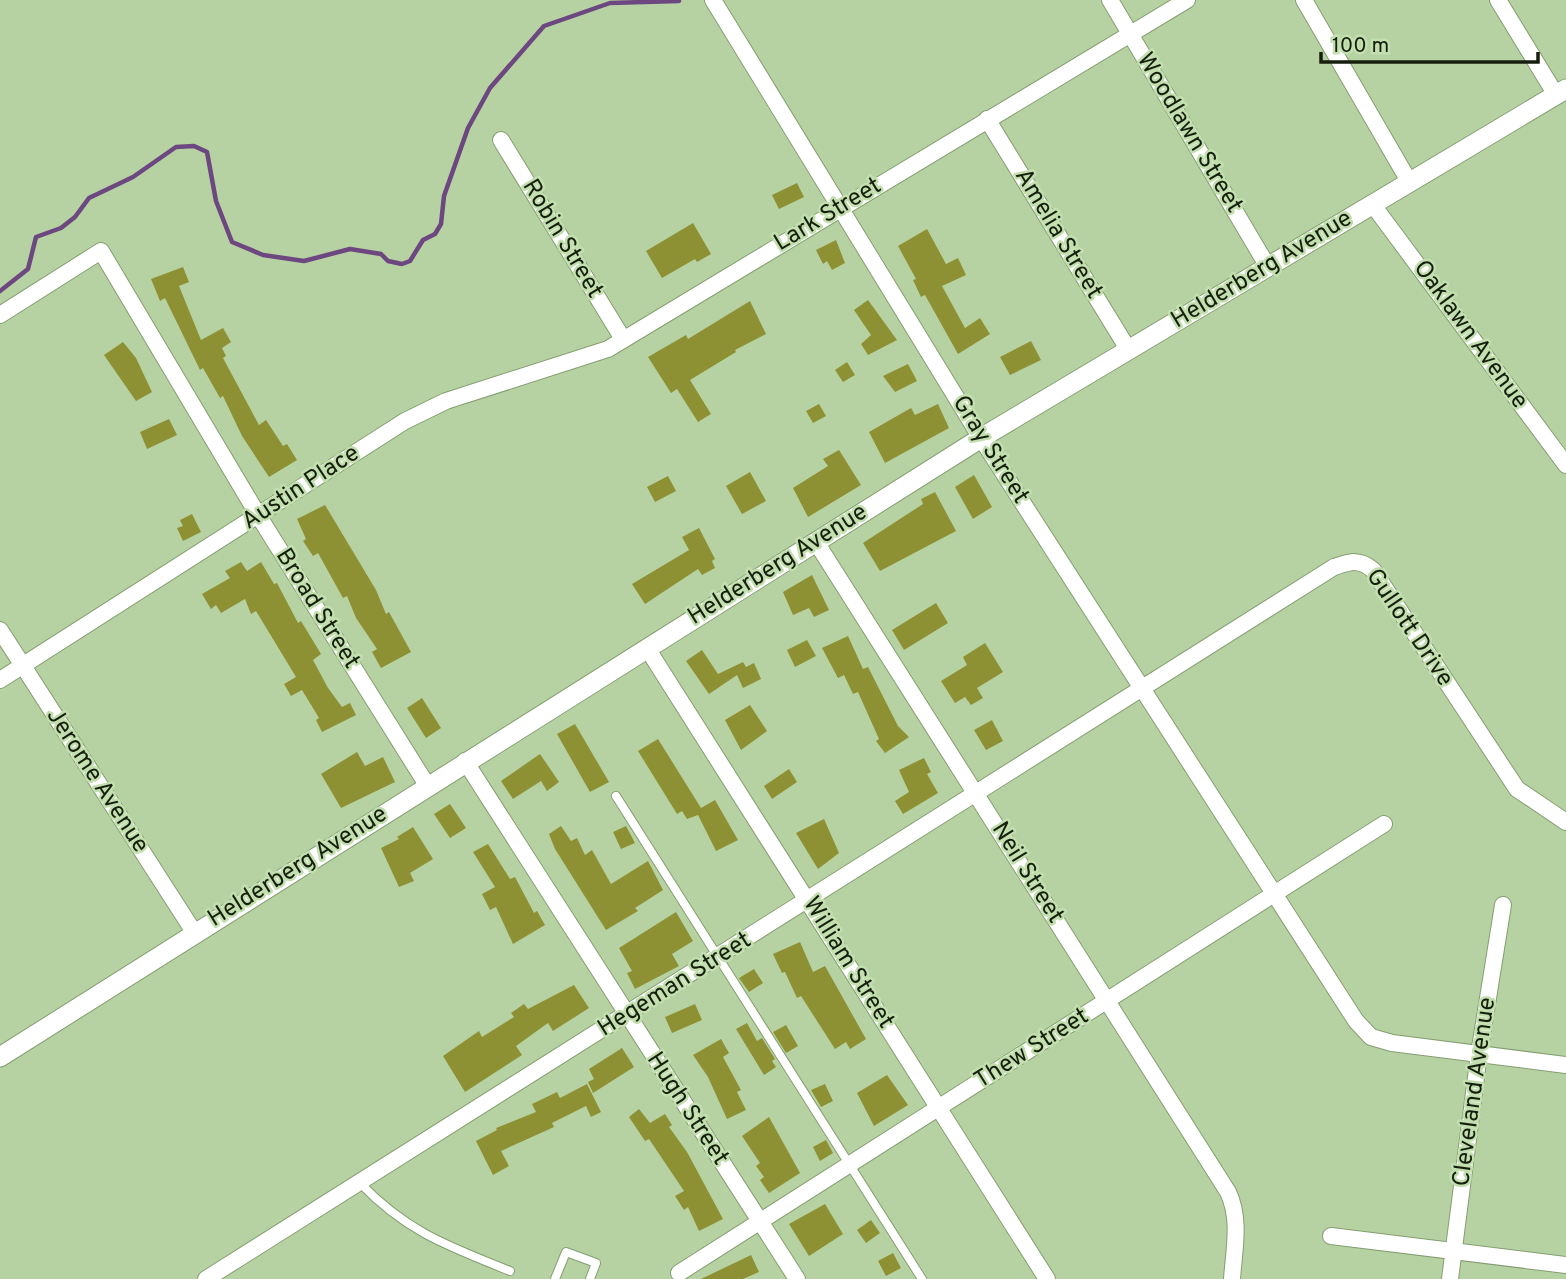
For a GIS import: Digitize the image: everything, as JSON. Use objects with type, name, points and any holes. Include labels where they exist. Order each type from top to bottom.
[{"type":"street","name":"Gray Street","points":[[713,0],[981,438],[1356,1021],[1371,1037],[1392,1043],[1566,1065]]},
{"type":"street","name":"Woodlawn Street","points":[[1110,0],[1268,267]]},
{"type":"street","name":"Lark Street","points":[[623,339],[1187,0]]},
{"type":"street","points":[[1304,0],[1410,183]]},
{"type":"street","points":[[1498,0],[1561,92]]},
{"type":"street","name":"Helderberg Avenue","points":[[0,1057],[465,761],[981,438],[1561,92]]},
{"type":"street","name":"Amelia Street","points":[[987,119],[1128,349]]},
{"type":"street","name":"Robin Street","points":[[501,139],[623,339]]},
{"type":"street","name":"Oaklawn Avenue","points":[[1373,205],[1566,465]]},
{"type":"street","name":"Broad Street","points":[[0,315],[101,251],[258,515],[427,785]]},
{"type":"street","name":"Austin Place","points":[[0,680],[405,421],[446,401],[608,349],[623,339]]},
{"type":"street","name":"Neil Street","points":[[816,542],[1108,1001],[1235,1207],[1232,1279]]},
{"type":"street","name":"Gullott Drive","points":[[1143,688],[1334,567],[1350,562],[1363,562],[1373,570],[1517,789],[1566,822]]},
{"type":"street","name":"Jerome Avenue","points":[[0,631],[194,932]]},
{"type":"street","name":"William Street","points":[[647,648],[1047,1279]]},
{"type":"street","name":"Hegeman Street","points":[[206,1279],[1143,688]]},
{"type":"street","name":"Hugh Street","points":[[465,761],[797,1279]]},
{"type":"street","name":"Thew Street","points":[[679,1273],[1384,824]]},
{"type":"street","name":"Cleveland Avenue","points":[[1450,1279],[1479,1054],[1503,905]]},
{"type":"street","points":[[1331,1236],[1566,1265]]},
{"type":"lane","points":[[616,796],[851,1163],[922,1279]]},
{"type":"lane","points":[[360,1182],[398,1218],[433,1240],[510,1271]]},
{"type":"lane","points":[[555,1279],[566,1252],[596,1263],[590,1279]]},
{"type":"building","points":[[797,183],[804,197],[779,209],[772,195]]},
{"type":"building","points":[[693,223],[711,254],[697,262],[695,259],[662,278],[646,251]]},
{"type":"building","points":[[927,229],[946,264],[958,258],[966,275],[942,286],[965,328],[980,318],[990,334],[958,354],[925,295],[921,297],[913,280],[916,279],[898,246]]},
{"type":"building","points":[[836,240],[845,263],[832,270],[827,261],[823,264],[816,250]]},
{"type":"building","points":[[183,267],[189,282],[179,286],[201,340],[223,328],[231,342],[222,348],[226,356],[223,358],[259,425],[266,420],[283,446],[287,444],[297,460],[269,477],[242,436],[223,396],[220,398],[203,368],[200,370],[165,298],[160,301],[151,279]]},
{"type":"building","points":[[868,300],[897,340],[868,355],[861,344],[871,335],[854,310]]},
{"type":"building","points":[[750,301],[766,334],[735,350],[736,352],[690,380],[711,414],[698,422],[677,389],[671,393],[648,357],[686,335],[688,339]]},
{"type":"building","points":[[1031,341],[1041,360],[1010,375],[1000,357]]},
{"type":"building","points":[[123,342],[136,358],[152,392],[136,401],[104,355]]},
{"type":"building","points":[[847,362],[855,375],[843,382],[835,370]]},
{"type":"building","points":[[908,364],[917,381],[895,392],[883,376]]},
{"type":"building","points":[[819,404],[826,416],[813,423],[806,411]]},
{"type":"building","points":[[938,404],[949,428],[885,463],[869,432],[911,408],[915,415]]},
{"type":"building","points":[[169,419],[177,435],[147,449],[140,432]]},
{"type":"building","points":[[839,450],[861,485],[808,517],[793,488],[828,466],[823,459]]},
{"type":"building","points":[[750,472],[766,501],[742,514],[726,486]]},
{"type":"building","points":[[974,475],[992,507],[973,519],[955,487]]},
{"type":"building","points":[[668,476],[676,491],[655,502],[647,487]]},
{"type":"building","points":[[935,492],[956,531],[880,571],[863,543],[923,504],[921,499]]},
{"type":"building","points":[[325,505],[376,590],[386,614],[389,612],[411,652],[381,668],[372,652],[377,649],[356,618],[347,596],[343,598],[318,553],[313,556],[303,541],[306,539],[297,519]]},
{"type":"building","points":[[192,514],[201,532],[183,541],[177,528],[183,526],[180,520]]},
{"type":"building","points":[[699,528],[715,559],[712,561],[715,568],[702,575],[698,569],[645,604],[632,584],[689,550],[682,537]]},
{"type":"building","points":[[241,562],[247,571],[261,562],[274,584],[277,583],[298,623],[301,621],[321,654],[313,660],[328,688],[342,707],[350,703],[356,715],[322,732],[316,720],[319,718],[302,690],[291,696],[284,684],[296,677],[256,611],[251,614],[245,599],[221,613],[216,605],[211,609],[202,594],[230,578],[225,571]]},
{"type":"building","points":[[812,575],[829,610],[814,617],[809,608],[793,615],[783,592]]},
{"type":"building","points":[[936,603],[948,623],[904,650],[892,630]]},
{"type":"building","points":[[848,636],[863,669],[868,667],[898,726],[909,737],[885,753],[876,741],[879,739],[858,692],[853,694],[844,675],[838,678],[822,648]]},
{"type":"building","points":[[807,640],[816,656],[795,667],[787,650]]},
{"type":"building","points":[[985,643],[1003,672],[977,688],[983,698],[971,705],[965,697],[955,703],[941,681],[967,665],[963,657]]},
{"type":"building","points":[[702,650],[718,674],[743,662],[746,667],[754,663],[761,679],[743,688],[737,675],[709,694],[686,661]]},
{"type":"building","points":[[422,698],[441,728],[426,738],[407,708]]},
{"type":"building","points":[[750,705],[767,731],[741,750],[725,720]]},
{"type":"building","points":[[992,720],[1003,741],[986,750],[974,730]]},
{"type":"building","points":[[575,724],[609,782],[590,792],[557,734]]},
{"type":"building","points":[[658,739],[701,808],[715,800],[738,840],[716,851],[698,815],[687,819],[682,811],[677,814],[638,751]]},
{"type":"building","points":[[357,752],[365,766],[383,757],[395,782],[341,808],[321,774]]},
{"type":"building","points":[[540,754],[559,782],[547,791],[541,781],[513,799],[501,781]]},
{"type":"building","points":[[924,758],[931,772],[927,774],[938,793],[903,814],[895,801],[909,792],[899,770]]},
{"type":"building","points":[[789,769],[797,782],[772,799],[764,786]]},
{"type":"building","points":[[450,804],[466,828],[450,838],[434,814]]},
{"type":"building","points":[[824,819],[839,853],[818,869],[796,833]]},
{"type":"building","points":[[561,826],[571,841],[577,838],[585,855],[592,850],[611,884],[648,861],[663,890],[635,908],[638,911],[606,930],[555,849],[549,834]]},
{"type":"building","points":[[626,826],[635,843],[621,849],[613,832]]},
{"type":"building","points":[[413,827],[433,859],[410,873],[414,881],[399,887],[381,848],[399,839],[397,837]]},
{"type":"building","points":[[488,844],[510,879],[515,877],[534,913],[537,911],[545,925],[513,944],[496,907],[490,910],[482,894],[495,887],[473,852]]},
{"type":"building","points":[[676,912],[693,941],[672,954],[679,966],[635,989],[627,973],[632,971],[619,948]]},
{"type":"building","points":[[800,942],[813,972],[825,966],[866,1039],[850,1049],[846,1042],[835,1049],[801,996],[797,998],[773,954]]},
{"type":"building","points":[[754,969],[763,983],[749,992],[739,978]]},
{"type":"building","points":[[574,985],[589,1008],[553,1031],[548,1023],[516,1046],[522,1055],[465,1092],[443,1056],[479,1031],[482,1037],[514,1017],[511,1013],[524,1004],[528,1009]]},
{"type":"building","points":[[695,1004],[702,1020],[672,1033],[665,1017]]},
{"type":"building","points":[[747,1023],[757,1041],[762,1038],[775,1059],[772,1061],[776,1067],[764,1075],[736,1029]]},
{"type":"building","points":[[786,1025],[798,1046],[786,1053],[773,1032]]},
{"type":"building","points":[[721,1039],[729,1053],[723,1057],[741,1090],[737,1092],[746,1110],[727,1119],[708,1077],[693,1055]]},
{"type":"building","points":[[622,1048],[634,1067],[593,1093],[588,1082],[594,1079],[589,1069]]},
{"type":"building","points":[[887,1075],[908,1105],[874,1126],[857,1093]]},
{"type":"building","points":[[587,1084],[601,1112],[591,1117],[586,1106],[552,1123],[554,1127],[501,1151],[509,1166],[493,1175],[476,1141],[497,1130],[496,1128],[536,1112],[532,1104],[557,1092],[560,1098]]},
{"type":"building","points":[[825,1084],[833,1101],[821,1107],[811,1090]]},
{"type":"building","points":[[639,1109],[650,1123],[665,1114],[672,1125],[669,1127],[687,1152],[723,1219],[699,1231],[688,1207],[684,1210],[675,1196],[684,1191],[649,1139],[645,1141],[629,1117]]},
{"type":"building","points":[[769,1117],[800,1173],[769,1193],[760,1180],[764,1177],[756,1166],[760,1163],[742,1136]]},
{"type":"building","points":[[826,1140],[833,1153],[820,1161],[813,1147]]},
{"type":"building","points":[[825,1204],[843,1234],[809,1256],[789,1224]]},
{"type":"building","points":[[871,1220],[880,1233],[866,1243],[857,1230]]},
{"type":"building","points":[[893,1253],[901,1268],[886,1276],[878,1261]]},
{"type":"building","points":[[751,1255],[759,1272],[743,1279],[701,1279]]},
{"type":"waterway","points":[[0,291],[28,269],[36,237],[61,228],[75,217],[89,198],[133,177],[176,147],[194,146],[207,152],[216,201],[232,242],[263,255],[304,261],[350,249],[381,254],[388,261],[402,264],[410,261],[423,240],[435,234],[441,224],[444,196],[468,128],[490,88],[544,26],[610,3],[679,1]]}]
